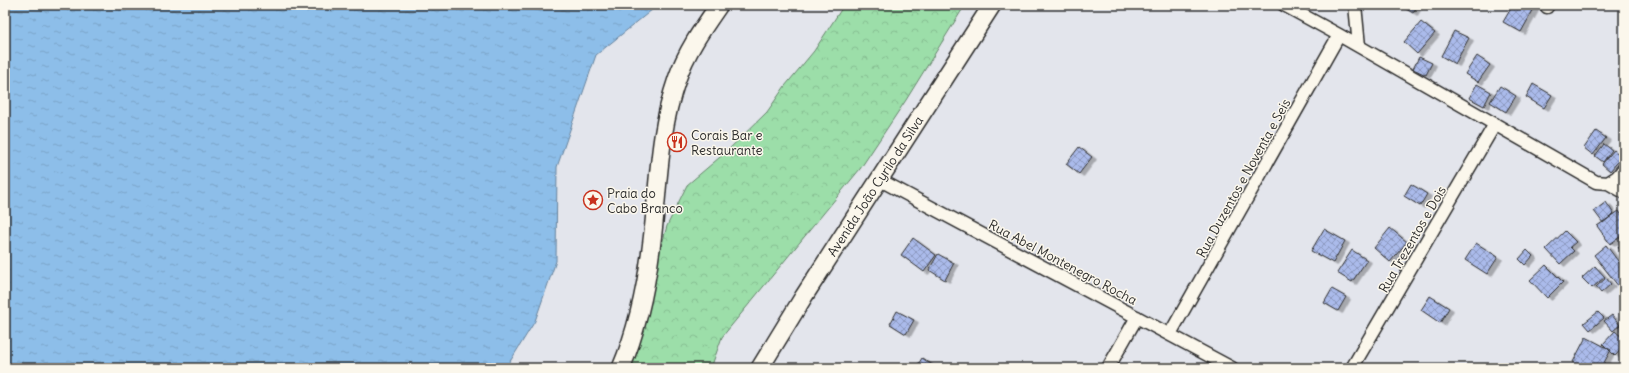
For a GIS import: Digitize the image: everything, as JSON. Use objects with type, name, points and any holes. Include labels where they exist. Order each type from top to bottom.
[{"type":"street","points":[[621,368],[635,330],[650,254],[658,163],[671,100],[677,79],[690,50],[719,5]]},
{"type":"street","name":"Avenida João Cyrilo da Silva","points":[[760,368],[804,296],[992,5]]},
{"type":"street","points":[[1284,5],[1359,46],[1596,182],[1608,184],[1624,192]]},
{"type":"street","points":[[1355,5],[1359,46]]},
{"type":"street","name":"Rua Duzentos e Noventa e Seis","points":[[1170,334],[1339,35]]},
{"type":"street","name":"Rua Trezentos e Dois","points":[[1352,368],[1495,124]]},
{"type":"street","points":[[1608,184],[1624,169]]},
{"type":"street","name":"Rua Abel Montenegro Rocha","points":[[880,180],[1232,368]]},
{"type":"street","points":[[1108,368],[1137,317]]},
{"type":"green space","points":[[844,5],[965,5],[906,100],[860,169],[722,337],[711,368],[627,368],[667,226],[687,185],[726,152],[767,112],[785,86],[814,51]]},
{"type":"water","points":[[5,5],[658,5],[596,55],[557,167],[556,261],[535,321],[506,368],[5,368]]},
{"type":"building","points":[[1399,5],[1418,5],[1413,13]]},
{"type":"building","points":[[1513,5],[1536,5],[1521,32],[1503,22]]},
{"type":"building","points":[[1421,22],[1435,33],[1417,54],[1404,42]]},
{"type":"building","points":[[1454,31],[1469,38],[1455,64],[1441,56]]},
{"type":"building","points":[[1477,56],[1490,65],[1478,82],[1465,74]]},
{"type":"building","points":[[1419,57],[1432,63],[1426,75],[1413,69]]},
{"type":"building","points":[[1477,84],[1491,92],[1484,106],[1469,98]]},
{"type":"building","points":[[1533,84],[1552,95],[1544,108],[1526,97]]},
{"type":"building","points":[[1500,86],[1516,96],[1506,112],[1490,102]]},
{"type":"building","points":[[1596,131],[1606,138],[1593,155],[1584,148]]},
{"type":"building","points":[[1604,144],[1612,150],[1603,162],[1595,156]]},
{"type":"building","points":[[1079,147],[1092,157],[1079,174],[1066,164]]},
{"type":"building","points":[[1614,150],[1622,157],[1610,171],[1602,164]]},
{"type":"building","points":[[1411,184],[1427,194],[1420,206],[1404,196]]},
{"type":"building","points":[[1606,202],[1614,214],[1603,223],[1594,211]]},
{"type":"building","points":[[1619,211],[1624,219],[1624,234],[1610,244],[1597,226]]},
{"type":"building","points":[[1390,228],[1407,242],[1390,262],[1374,248]]},
{"type":"building","points":[[1324,229],[1345,241],[1333,263],[1311,251]]},
{"type":"building","points":[[1565,231],[1576,242],[1570,247],[1574,251],[1560,264],[1546,249]]},
{"type":"building","points":[[913,238],[936,255],[924,272],[901,255]]},
{"type":"building","points":[[1476,243],[1498,257],[1487,274],[1465,260]]},
{"type":"building","points":[[1624,243],[1624,256],[1618,247]]},
{"type":"building","points":[[1606,245],[1624,269],[1624,282],[1619,287],[1594,255]]},
{"type":"building","points":[[1352,250],[1367,260],[1352,282],[1337,273]]},
{"type":"building","points":[[1527,250],[1533,256],[1525,265],[1519,259]]},
{"type":"building","points":[[938,254],[954,263],[945,280],[929,270]]},
{"type":"building","points":[[1546,265],[1563,282],[1547,298],[1530,280]]},
{"type":"building","points":[[1595,266],[1605,277],[1592,288],[1582,278]]},
{"type":"building","points":[[1606,278],[1611,284],[1601,293],[1596,287]]},
{"type":"building","points":[[1332,289],[1346,297],[1338,311],[1324,303]]},
{"type":"building","points":[[1624,292],[1624,300],[1620,296]]},
{"type":"building","points":[[1430,296],[1449,308],[1440,323],[1421,310]]},
{"type":"building","points":[[897,311],[914,320],[906,334],[890,324]]},
{"type":"building","points":[[1598,312],[1604,318],[1590,330],[1584,323]]},
{"type":"building","points":[[1612,315],[1620,325],[1613,331],[1604,321]]},
{"type":"building","points":[[1615,331],[1624,339],[1624,346],[1615,356],[1603,344]]},
{"type":"building","points":[[1586,337],[1611,350],[1601,368],[1583,368],[1573,362]]},
{"type":"building","points":[[922,358],[934,366],[933,368],[916,368]]},
{"type":"place","name":"Corais Bar e Restaurante","points":[[677,142]]},
{"type":"place","name":"Praia do Cabo Branco","points":[[593,200]]}]
